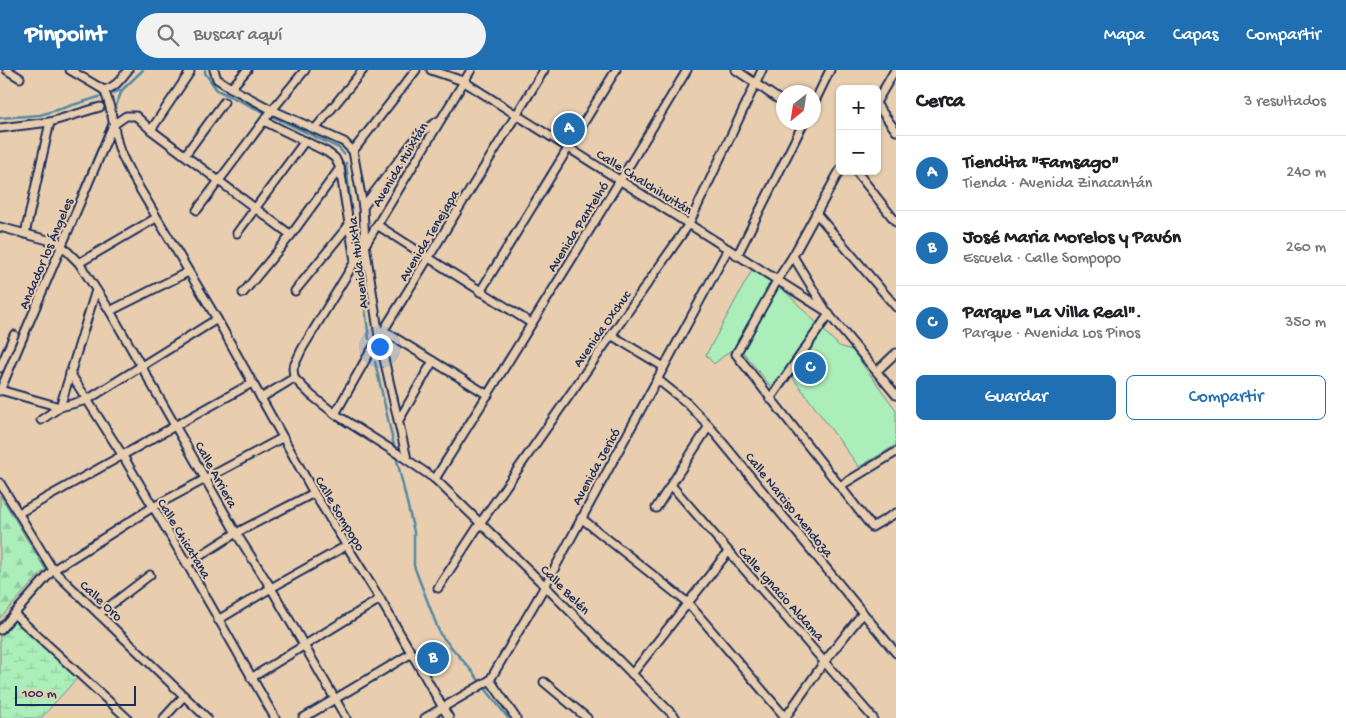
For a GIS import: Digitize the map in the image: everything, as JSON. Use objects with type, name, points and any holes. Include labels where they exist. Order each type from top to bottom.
[{"type":"street","points":[[7,70],[20,78]]},
{"type":"street","points":[[70,70],[105,91],[113,114],[113,125]]},
{"type":"street","points":[[105,91],[121,80],[128,70]]},
{"type":"street","points":[[214,70],[217,78],[231,88],[271,111],[344,142],[353,151],[416,70]]},
{"type":"street","points":[[231,88],[247,70]]},
{"type":"street","points":[[197,210],[271,111],[305,70]]},
{"type":"street","points":[[315,129],[363,70]]},
{"type":"street","name":"Calle Chalchihuitán","points":[[430,70],[464,81],[828,312]]},
{"type":"street","name":"Avenida Huixtán","points":[[294,378],[293,368],[302,349],[471,70]]},
{"type":"street","name":"Avenida Tenejapa","points":[[334,414],[544,70]]},
{"type":"street","points":[[480,292],[616,70]]},
{"type":"street","name":"Avenida Pantelhó","points":[[435,479],[621,180],[687,70]]},
{"type":"street","points":[[736,70],[776,97]]},
{"type":"street","name":"Avenida Oxchuc","points":[[438,588],[480,522],[689,224],[762,70]]},
{"type":"street","points":[[821,89],[830,70]]},
{"type":"street","points":[[881,94],[895,70]]},
{"type":"street","points":[[151,130],[190,72]]},
{"type":"street","points":[[185,155],[224,102]]},
{"type":"street","points":[[0,128],[50,122],[100,107]]},
{"type":"street","points":[[881,110],[896,131]]},
{"type":"street","points":[[113,125],[126,116],[136,116],[151,130],[290,235]]},
{"type":"street","points":[[265,120],[335,158],[340,168],[355,261]]},
{"type":"street","points":[[363,207],[419,134],[441,120]]},
{"type":"street","points":[[25,234],[50,122]]},
{"type":"street","name":"Calle Sompopo","points":[[113,125],[119,149],[131,174],[217,319],[314,493],[380,599],[449,718]]},
{"type":"street","name":"Andador los Ángeles","points":[[0,390],[113,125]]},
{"type":"street","points":[[737,256],[800,130]]},
{"type":"street","points":[[237,233],[304,141]]},
{"type":"street","name":"Avenida Huixtla","points":[[353,151],[363,207],[365,244],[405,458]]},
{"type":"street","points":[[243,293],[290,235],[340,168]]},
{"type":"street","points":[[837,175],[736,354],[872,527],[896,513]]},
{"type":"street","points":[[859,175],[896,222]]},
{"type":"street","points":[[816,213],[896,308]]},
{"type":"street","points":[[79,263],[156,218]]},
{"type":"street","points":[[295,291],[349,225]]},
{"type":"street","points":[[378,225],[531,323]]},
{"type":"street","points":[[0,227],[61,244]]},
{"type":"street","name":"Calle Arriera","points":[[61,244],[79,263],[110,311],[236,533],[271,588],[346,718]]},
{"type":"street","name":"Avenida Jericó","points":[[425,718],[488,681],[545,586],[728,249]]},
{"type":"street","points":[[793,256],[828,312],[896,395]]},
{"type":"street","points":[[110,311],[188,272]]},
{"type":"street","points":[[60,407],[96,290]]},
{"type":"street","points":[[770,398],[828,312]]},
{"type":"street","points":[[41,420],[60,407],[87,400],[217,319]]},
{"type":"street","points":[[0,368],[14,334]]},
{"type":"street","points":[[382,334],[433,361],[488,395]]},
{"type":"street","points":[[611,335],[664,367]]},
{"type":"street","points":[[876,371],[896,353]]},
{"type":"street","points":[[399,420],[433,361]]},
{"type":"street","name":"Calle Chicatana","points":[[70,373],[188,564],[275,718]]},
{"type":"street","points":[[261,398],[294,378]]},
{"type":"street","name":"Calle Belén","points":[[294,378],[310,395],[334,414],[435,479],[676,718]]},
{"type":"street","name":"Calle Narciso Mendoza","points":[[657,379],[687,403],[710,426],[896,653]]},
{"type":"street","points":[[19,513],[252,383]]},
{"type":"street","points":[[0,390],[60,407]]},
{"type":"street","points":[[656,508],[710,426]]},
{"type":"street","points":[[0,630],[53,570],[153,508],[282,438]]},
{"type":"street","points":[[840,486],[896,452]]},
{"type":"street","name":"Calle Oro","points":[[0,483],[53,570],[207,718]]},
{"type":"street","name":"Calle Ignacio Aldama","points":[[671,485],[873,718]]},
{"type":"street","points":[[188,564],[236,533],[314,493]]},
{"type":"street","points":[[581,518],[688,603],[786,718],[825,661],[863,612]]},
{"type":"street","points":[[218,620],[346,546]]},
{"type":"street","points":[[632,674],[728,552]]},
{"type":"street","points":[[99,614],[150,575]]},
{"type":"street","points":[[251,678],[380,599]]},
{"type":"street","points":[[14,614],[127,718]]},
{"type":"street","points":[[303,718],[412,653]]},
{"type":"street","points":[[488,681],[516,718]]},
{"type":"street","points":[[544,682],[582,717]]},
{"type":"street","points":[[164,718],[184,696]]},
{"type":"green space","points":[[752,270],[772,278],[839,346],[852,350],[896,410],[896,445],[859,467],[788,371],[773,389],[737,345],[714,364],[706,355]]},
{"type":"green space","points":[[0,495],[45,569],[0,618]]},
{"type":"green space","points":[[15,616],[79,676],[41,718],[0,718],[0,634]]},
{"type":"waterway","points":[[114,111],[122,90],[143,70]]},
{"type":"waterway","points":[[205,70],[205,73],[217,90],[339,148],[344,154]]},
{"type":"waterway","points":[[0,118],[40,115],[122,90]]},
{"type":"waterway","points":[[4,373],[111,118]]},
{"type":"waterway","points":[[346,163],[354,235]]},
{"type":"waterway","points":[[359,261],[369,339]]},
{"type":"waterway","points":[[375,362],[395,450]]},
{"type":"waterway","points":[[396,456],[414,532],[414,566],[440,634],[508,718]]},
{"type":"place","name":"Tiendita \"Famsago\"","points":[[569,129]]},
{"type":"place","name":"Parque \"La Villa Real\".","points":[[810,368]]},
{"type":"place","name":"José Maria Morelos y Pavón","points":[[433,658]]}]
